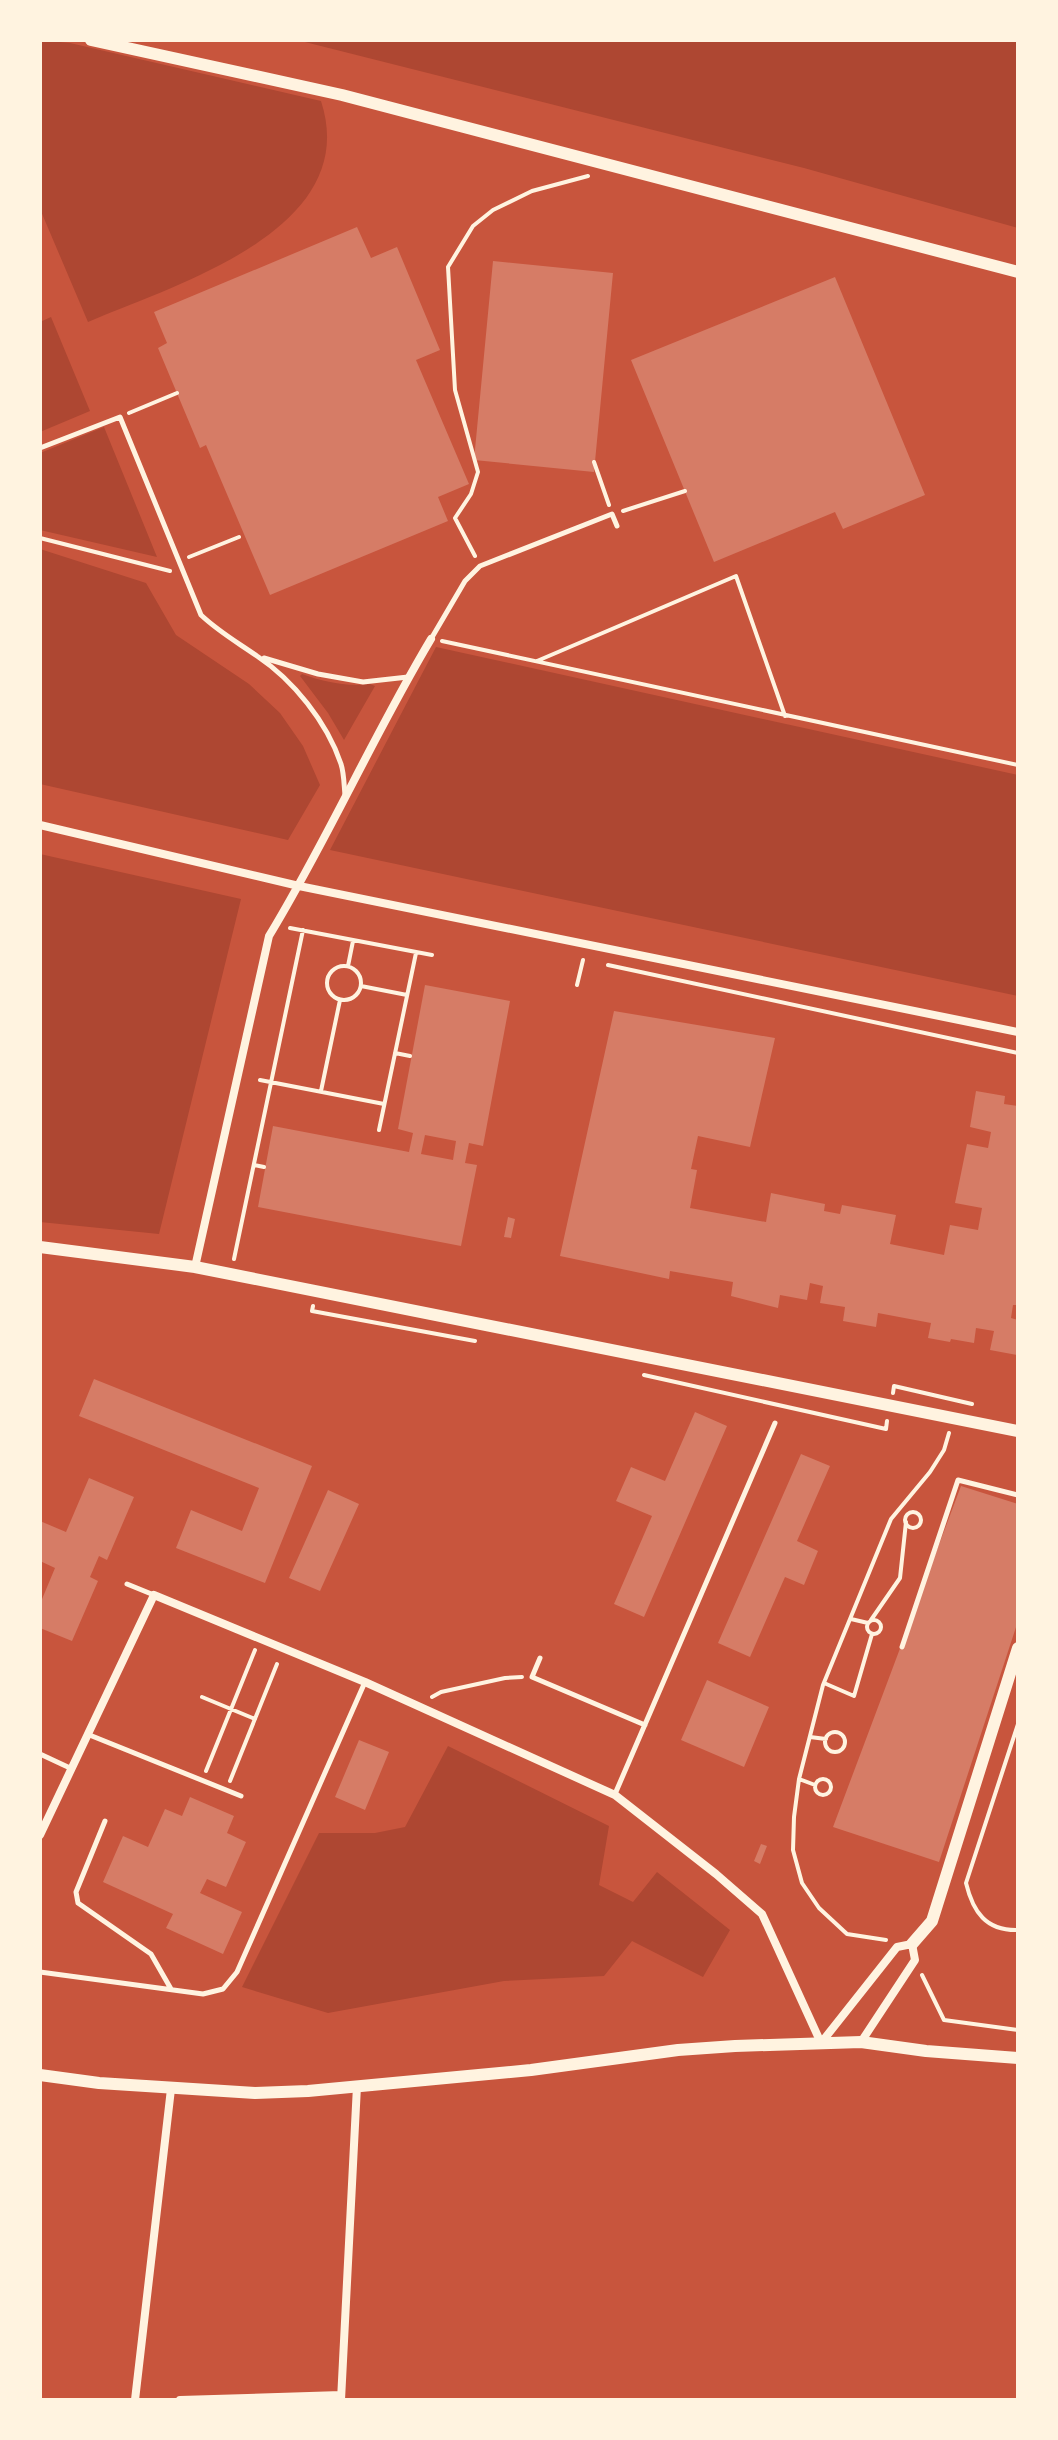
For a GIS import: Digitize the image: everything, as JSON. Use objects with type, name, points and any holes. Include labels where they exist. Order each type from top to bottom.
[{"type":"street","points":[[91,40],[342,95],[1018,272]]},
{"type":"street","points":[[195,1267],[269,936],[431,639]]},
{"type":"street","points":[[40,825],[299,886],[1018,1032]]},
{"type":"street","points":[[40,1247],[195,1267],[1018,1431]]},
{"type":"street","points":[[40,1835],[154,1595],[365,1682],[615,1795],[762,1914],[821,2043]]},
{"type":"street","points":[[821,2043],[897,1947],[912,1944],[932,1921],[1018,1648]]},
{"type":"street","points":[[861,2042],[915,1960],[912,1944]]},
{"type":"street","points":[[40,2075],[171,2089],[255,2093],[531,2070],[678,2050],[821,2043],[861,2042],[1018,2058]]},
{"type":"street","points":[[180,2400],[341,2398],[357,2086]]},
{"type":"street","points":[[135,2400],[171,2089]]},
{"type":"lane","points":[[40,448],[120,417],[201,615],[222,635],[259,657],[293,686],[322,725],[341,764],[346,798]]},
{"type":"lane","points":[[431,639],[465,581],[480,566],[612,514],[617,526]]},
{"type":"lane","points":[[259,657],[318,674],[363,682],[408,677]]},
{"type":"lane","points":[[615,1795],[775,1423]]},
{"type":"lane","points":[[902,1647],[958,1480],[1018,1495]]},
{"type":"lane","points":[[127,1584],[154,1595]]},
{"type":"lane","points":[[540,1658],[532,1677],[645,1725]]},
{"type":"lane","points":[[40,1972],[203,1994],[223,1989],[237,1972],[365,1682]]},
{"type":"lane","points":[[86,1734],[241,1796]]},
{"type":"lane","points":[[40,1754],[70,1768]]},
{"type":"lane","points":[[105,1821],[76,1892],[78,1903],[151,1954],[172,1990]]},
{"type":"path","points":[[480,566],[455,518],[471,494],[478,472],[455,390],[448,267],[473,226],[493,210],[532,191],[596,174],[605,164]]},
{"type":"path","points":[[120,417],[177,393]]},
{"type":"path","points":[[594,462],[612,514],[685,491]]},
{"type":"path","points":[[179,561],[239,537]]},
{"type":"path","points":[[40,538],[184,574]]},
{"type":"path","points":[[536,662],[736,576],[785,716]]},
{"type":"path","points":[[431,639],[1018,765]]},
{"type":"path","points":[[276,925],[432,955]]},
{"type":"path","points":[[234,1259],[303,930]]},
{"type":"path","points":[[348,966],[353,940]]},
{"type":"path","points":[[379,1130],[416,953]]},
{"type":"path","points":[[577,985],[583,960]]},
{"type":"path","points":[[348,966],[359,975],[361,986],[354,997],[340,999],[329,991],[328,978],[337,968],[348,966]]},
{"type":"path","points":[[361,986],[407,995]]},
{"type":"path","points":[[321,1091],[340,999]]},
{"type":"path","points":[[395,1053],[410,1056]]},
{"type":"path","points":[[260,1080],[384,1104]]},
{"type":"path","points":[[254,1165],[264,1167]]},
{"type":"path","points":[[912,1944],[847,1934],[819,1908],[802,1883],[793,1850],[794,1817],[799,1779],[824,1683],[850,1618],[891,1519],[944,1450],[953,1420]]},
{"type":"path","points":[[896,1513],[906,1516],[914,1512],[920,1516],[919,1525],[913,1528],[906,1522]]},
{"type":"path","points":[[872,1634],[867,1629],[870,1621],[900,1578],[906,1516]]},
{"type":"path","points":[[850,1618],[878,1620],[882,1625],[880,1632],[872,1634]]},
{"type":"path","points":[[824,1683],[854,1696],[872,1634]]},
{"type":"path","points":[[202,1781],[255,1650]]},
{"type":"path","points":[[226,1790],[277,1664]]},
{"type":"path","points":[[432,1697],[441,1692],[505,1678],[532,1677]]},
{"type":"path","points":[[202,1697],[255,1719]]},
{"type":"path","points":[[1018,1724],[966,1883],[979,1915],[1000,1931],[1018,1930]]},
{"type":"path","points":[[831,1733],[839,1733],[844,1737],[844,1746],[837,1751],[831,1750],[826,1739],[831,1733]]},
{"type":"path","points":[[810,1737],[826,1739]]},
{"type":"path","points":[[799,1779],[815,1785]]},
{"type":"path","points":[[922,1974],[944,2020],[1018,2030]]},
{"type":"shaded area","points":[[40,40],[70,43],[321,101],[327,146],[315,185],[289,218],[253,246],[167,290],[88,322],[40,209]]},
{"type":"shaded area","points":[[297,40],[1018,40],[1018,228],[804,168]]},
{"type":"shaded area","points":[[51,317],[90,411],[40,432],[40,322]]},
{"type":"shaded area","points":[[104,427],[157,557],[40,530],[40,453]]},
{"type":"shaded area","points":[[40,549],[146,583],[176,635],[249,684],[280,713],[303,746],[320,785],[288,840],[40,784]]},
{"type":"shaded area","points":[[436,647],[1018,775],[1018,996],[330,850]]},
{"type":"shaded area","points":[[300,676],[336,683],[375,686],[344,740]]},
{"type":"shaded area","points":[[40,854],[241,899],[159,1234],[40,1222]]},
{"type":"shaded area","points":[[448,1746],[609,1826],[599,1885],[633,1902],[657,1872],[730,1930],[703,1977],[632,1941],[604,1976],[504,1981],[328,2013],[242,1987],[319,1833],[375,1833],[405,1827]]},
{"type":"building","points":[[357,227],[371,258],[397,247],[440,350],[416,360],[469,484],[438,497],[448,521],[270,595],[206,445],[200,448],[158,348],[167,343],[154,312]]},
{"type":"building","points":[[493,261],[613,273],[594,472],[474,460]]},
{"type":"building","points":[[835,277],[925,495],[843,529],[835,512],[714,562],[631,360]]},
{"type":"building","points":[[425,985],[510,1001],[483,1146],[469,1143],[465,1163],[477,1165],[461,1246],[258,1207],[273,1126],[409,1152],[413,1133],[398,1129]],"holes":[[[425,1135],[456,1141],[453,1160],[421,1154]]]},
{"type":"building","points":[[614,1011],[775,1038],[750,1147],[698,1136],[691,1169],[697,1170],[690,1208],[766,1222],[771,1193],[825,1204],[824,1211],[840,1214],[842,1205],[896,1215],[890,1244],[944,1255],[950,1225],[978,1230],[982,1208],[955,1203],[967,1144],[988,1148],[991,1132],[970,1127],[976,1091],[1005,1096],[1004,1104],[1018,1106],[1018,1305],[1013,1305],[1011,1318],[1018,1320],[1017,1355],[990,1350],[994,1331],[976,1328],[974,1343],[951,1339],[950,1342],[928,1338],[931,1323],[878,1313],[876,1327],[843,1321],[845,1307],[820,1303],[823,1286],[810,1283],[807,1300],[780,1295],[778,1308],[731,1296],[733,1282],[670,1271],[669,1279],[560,1256]]},
{"type":"building","points":[[508,1217],[515,1219],[511,1238],[504,1237]]},
{"type":"building","points":[[94,1379],[312,1466],[265,1583],[176,1548],[191,1510],[242,1531],[259,1488],[79,1416]]},
{"type":"building","points":[[695,1412],[727,1426],[644,1617],[614,1604],[652,1516],[616,1501],[631,1467],[665,1481]]},
{"type":"building","points":[[801,1454],[830,1466],[797,1541],[818,1551],[804,1585],[785,1577],[750,1657],[718,1643]]},
{"type":"building","points":[[89,1478],[134,1497],[107,1560],[99,1556],[90,1577],[98,1581],[72,1641],[40,1628],[40,1604],[55,1568],[40,1561],[40,1521],[66,1532]]},
{"type":"building","points":[[961,1486],[1018,1504],[1018,1621],[939,1862],[833,1827]]},
{"type":"building","points":[[328,1490],[359,1504],[320,1591],[289,1578]]},
{"type":"building","points":[[707,1680],[769,1707],[744,1767],[681,1740]]},
{"type":"building","points":[[359,1740],[389,1752],[365,1810],[335,1797]]},
{"type":"building","points":[[190,1797],[234,1816],[227,1833],[246,1842],[226,1887],[207,1879],[200,1893],[242,1912],[223,1954],[166,1928],[173,1914],[103,1882],[123,1836],[148,1847],[165,1809],[182,1816]]},
{"type":"building","points":[[761,1844],[767,1846],[760,1864],[754,1861]]}]
